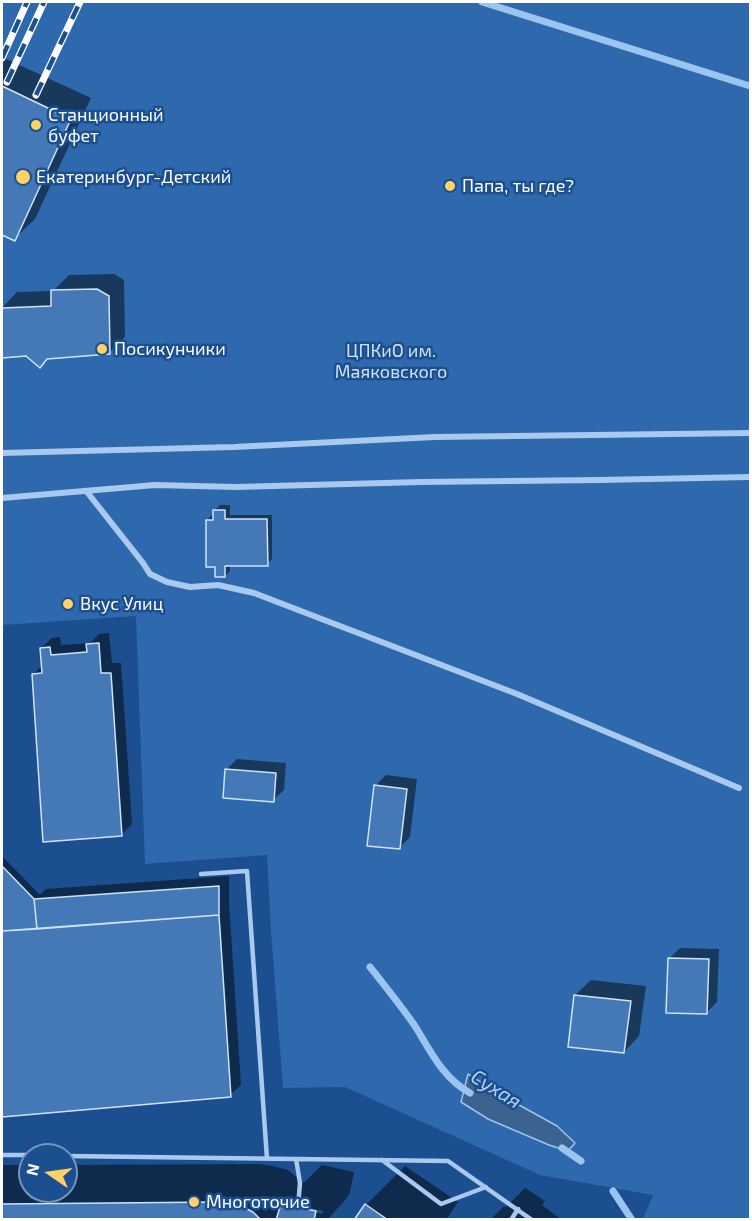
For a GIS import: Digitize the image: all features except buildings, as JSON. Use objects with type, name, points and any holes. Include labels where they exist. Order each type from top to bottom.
[{"type":"street","points":[[2,453],[234,447],[435,437],[750,433]]},
{"type":"street","points":[[2,498],[155,486],[236,487],[750,477]]},
{"type":"street","points":[[87,492],[150,573],[167,582],[190,587],[218,585],[254,593],[517,694],[739,788]]},
{"type":"lane","points":[[201,874],[247,871],[267,1159]]},
{"type":"lane","points":[[2,1155],[18,1155]]},
{"type":"lane","points":[[78,1156],[448,1161],[532,1220]]},
{"type":"lane","points":[[296,1159],[300,1183],[298,1207]]},
{"type":"lane","points":[[382,1160],[441,1203],[486,1187]]},
{"type":"lane","points":[[511,1220],[518,1209]]},
{"type":"green space","name":"ЦПКиО им. Маяковского","points":[[2,2],[750,2],[750,1219],[643,1219],[653,1195],[540,1175],[345,1087],[283,1088],[267,855],[145,864],[136,616],[2,625]]},
{"type":"shaded area","points":[[468,1074],[557,1126],[575,1143],[568,1151],[549,1145],[488,1119],[461,1102]]},
{"type":"waterway","points":[[482,2],[750,86]]},
{"type":"waterway","name":"Сухая","points":[[370,967],[410,1019],[445,1072],[470,1093]]},
{"type":"waterway","name":"Сухая","points":[[562,1148],[581,1161]]},
{"type":"waterway","name":"Сухая","points":[[613,1191],[632,1220]]},
{"type":"railway","points":[[2,58],[27,2]]},
{"type":"railway","points":[[7,82],[44,2]]},
{"type":"railway","points":[[36,95],[80,2]]},
{"type":"place","name":"Станционный буфет","points":[[36,125]]},
{"type":"place","name":"Екатеринбург-Детский","points":[[23,177]]},
{"type":"place","name":"Папа, ты где?","points":[[450,186]]},
{"type":"place","name":"Посикунчики","points":[[102,349]]},
{"type":"place","name":"Вкус Улиц","points":[[68,604]]},
{"type":"place","name":"Многоточие","points":[[194,1202]]}]
